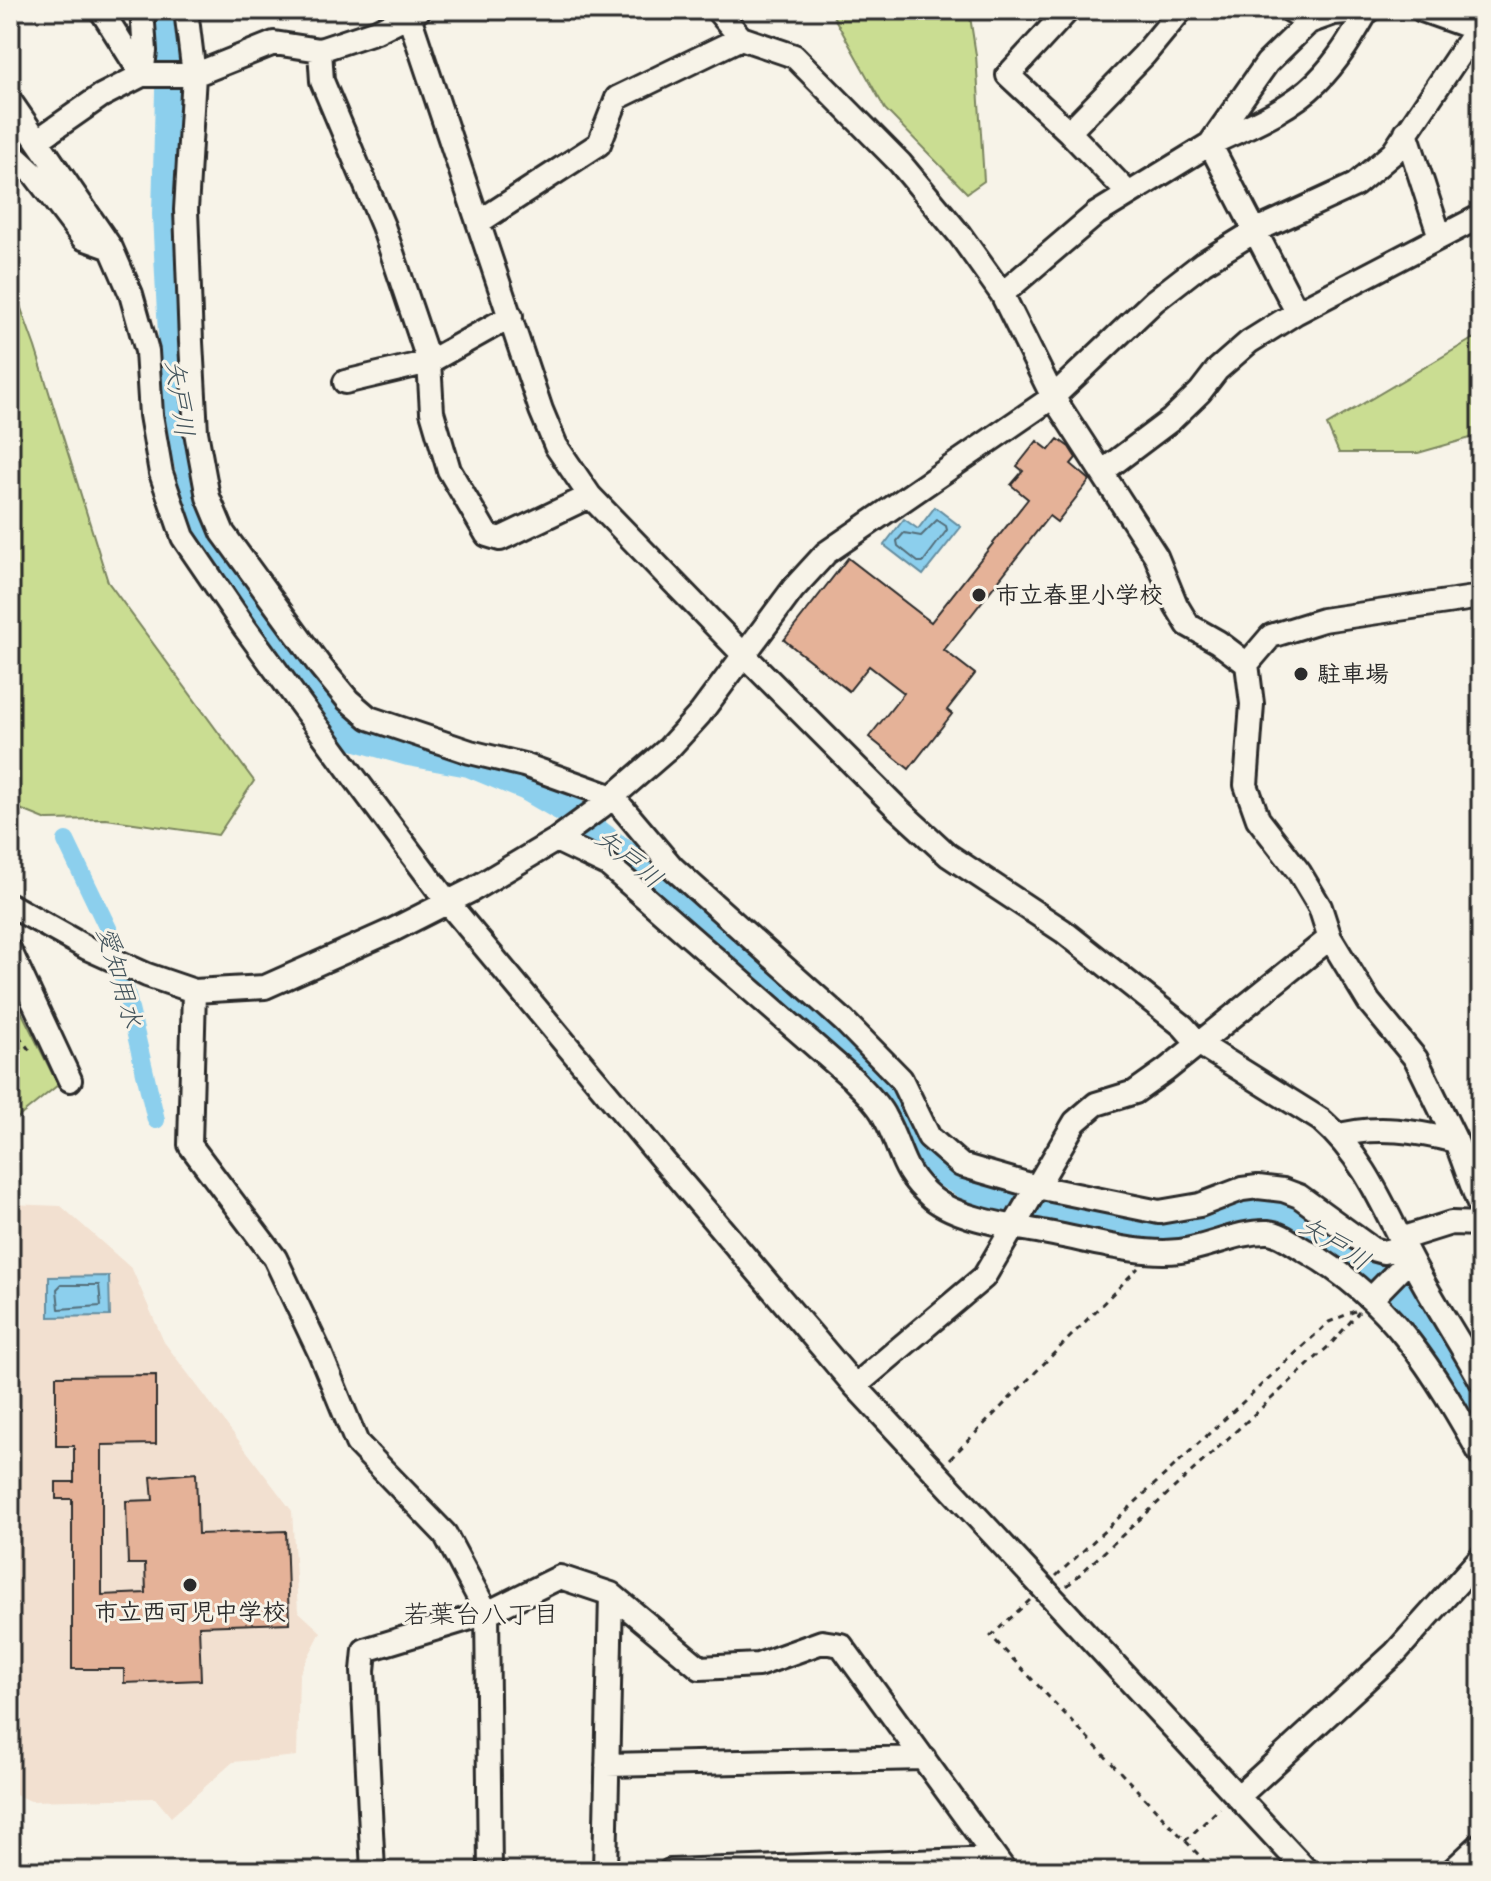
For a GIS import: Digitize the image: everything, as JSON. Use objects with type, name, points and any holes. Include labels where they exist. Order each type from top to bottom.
[{"type":"street","points":[[101,10],[142,75]]},
{"type":"street","points":[[142,10],[145,51],[142,75]]},
{"type":"street","points":[[186,10],[194,75],[186,210],[196,432],[208,497],[223,533],[348,700],[369,718],[470,752],[524,765],[608,802],[673,868],[844,1021],[901,1079],[929,1137],[961,1165],[1037,1187],[1159,1212],[1200,1205],[1242,1189],[1283,1190],[1299,1196],[1372,1249],[1383,1252],[1405,1249],[1451,1223],[1481,1224]]},
{"type":"street","points":[[717,10],[741,38],[794,56],[900,163],[960,235],[1002,294],[1053,397],[1156,556],[1176,605],[1188,625],[1247,664],[1252,704],[1246,785],[1258,819],[1299,872],[1320,907],[1330,938],[1369,1002],[1416,1059],[1456,1141],[1481,1210]]},
{"type":"street","points":[[1068,10],[1008,75],[1128,193]]},
{"type":"street","points":[[1069,132],[1144,55],[1181,10]]},
{"type":"street","points":[[10,905],[87,948],[147,975],[194,991],[265,987],[449,904],[556,840],[608,802],[669,748],[700,714],[793,589],[826,553],[1053,397],[1154,301],[1203,263],[1255,231],[1355,185],[1393,153],[1478,31],[1422,10]]},
{"type":"street","points":[[1002,294],[1096,214],[1210,144],[1274,113],[1315,84],[1343,52],[1368,11]]},
{"type":"street","points":[[1210,144],[1300,16],[1368,11]]},
{"type":"street","points":[[38,140],[101,96],[142,75],[194,75],[274,43],[320,50],[377,31],[413,12],[541,410],[556,446],[590,496],[745,656],[948,855],[1063,931],[1183,1026],[1198,1043],[1321,1120],[1338,1136],[1365,1171],[1405,1249],[1481,1381]]},
{"type":"street","points":[[479,222],[599,144],[617,98],[741,38]]},
{"type":"street","points":[[320,50],[322,81],[383,226],[429,362],[432,412],[449,470],[487,535],[500,539],[590,496]]},
{"type":"street","points":[[10,101],[111,248],[131,294],[147,351],[151,415],[161,473],[183,537],[245,628],[449,904],[855,1386],[1307,1871]]},
{"type":"street","points":[[1406,132],[1440,237]]},
{"type":"street","points":[[1210,144],[1297,312]]},
{"type":"street","points":[[10,152],[35,175],[83,238],[111,248]]},
{"type":"street","points":[[1102,472],[1171,420],[1217,370],[1249,342],[1297,312],[1481,216]]},
{"type":"street","points":[[345,382],[429,362],[511,316]]},
{"type":"street","points":[[1247,664],[1271,636],[1323,620],[1481,597]]},
{"type":"street","points":[[556,840],[608,865],[853,1079],[884,1115],[908,1174],[934,1200],[962,1213],[1013,1227],[1142,1251],[1178,1251],[1246,1233],[1273,1232],[1325,1262],[1371,1299],[1424,1358],[1481,1455]]},
{"type":"street","points":[[855,1386],[984,1277],[1075,1122],[1096,1104],[1135,1092],[1166,1070],[1330,938]]},
{"type":"street","points":[[10,951],[70,1080]]},
{"type":"street","points":[[194,991],[190,1145],[275,1258],[320,1353],[357,1443],[445,1534],[487,1613],[490,1871]]},
{"type":"street","points":[[1338,1136],[1354,1131],[1389,1131],[1456,1141]]},
{"type":"street","points":[[1371,1299],[1405,1249]]},
{"type":"street","points":[[1237,1795],[1395,1653],[1481,1557]]},
{"type":"street","points":[[373,1871],[363,1671],[365,1650],[487,1613],[560,1577],[611,1594],[700,1668],[758,1665],[822,1642],[841,1645],[1000,1865]]},
{"type":"street","points":[[605,1871],[611,1594]]},
{"type":"street","points":[[607,1765],[924,1758]]},
{"type":"street","points":[[1452,1871],[1481,1844]]},
{"type":"street","points":[[670,1871],[1000,1865]]},
{"type":"path","points":[[13,1013],[16,1032],[30,1051]]},
{"type":"path","points":[[10,1038],[16,1032]]},
{"type":"path","points":[[936,1473],[1134,1274],[1141,1264],[1142,1251]]},
{"type":"path","points":[[1048,1594],[1329,1322],[1362,1309],[1331,1344],[1048,1594],[991,1636],[1214,1871]]},
{"type":"path","points":[[1185,1841],[1237,1795]]},
{"type":"shaded area","points":[[10,1204],[61,1206],[132,1269],[164,1342],[292,1511],[298,1611],[321,1632],[299,1675],[297,1756],[233,1762],[171,1817],[155,1798],[31,1801],[10,1793]]},
{"type":"green space","points":[[830,10],[969,10],[976,55],[984,181],[967,193],[885,109]]},
{"type":"green space","points":[[10,278],[35,347],[108,582],[254,781],[218,835],[106,819],[47,820],[10,805]]},
{"type":"green space","points":[[1481,334],[1481,435],[1418,453],[1339,453],[1327,425]]},
{"type":"green space","points":[[10,989],[58,1085],[10,1124]]},
{"type":"water","points":[[935,507],[961,527],[923,575],[884,545],[904,519],[918,529]]},
{"type":"water","points":[[109,1276],[110,1316],[49,1317],[49,1277]]},
{"type":"building","points":[[1058,439],[1069,447],[1076,458],[1071,464],[1090,480],[1057,522],[1049,516],[944,650],[975,674],[947,710],[952,714],[909,769],[869,737],[904,693],[869,666],[849,691],[784,640],[848,558],[931,622],[1028,499],[1011,485],[1023,471],[1017,466],[1037,441],[1049,450]]},
{"type":"building","points":[[156,1375],[156,1444],[102,1445],[102,1595],[146,1593],[145,1564],[128,1564],[126,1501],[153,1500],[151,1477],[196,1473],[198,1534],[286,1531],[289,1623],[199,1626],[201,1680],[124,1683],[124,1669],[72,1669],[72,1499],[56,1499],[56,1482],[74,1482],[74,1446],[56,1446],[56,1376]]},
{"type":"waterway","name":"矢戸川","points":[[172,10],[167,214],[177,415],[200,508],[218,555],[296,653],[347,733],[409,751],[469,762],[527,786],[572,812],[655,878],[891,1085],[915,1134],[937,1167],[994,1201],[1173,1234],[1226,1215],[1262,1207],[1301,1218],[1398,1284],[1444,1344],[1481,1404]]},
{"type":"waterway","name":"愛知用水","points":[[66,841],[114,941],[156,1120]]},
{"type":"place","name":"市立春里小学校","points":[[979,595]]},
{"type":"place","name":"駐車場","points":[[1301,674]]},
{"type":"place","name":"市立西可児中学校","points":[[190,1585]]},
{"type":"district","name":"若葉台八丁目","points":[[481,1614]]}]
